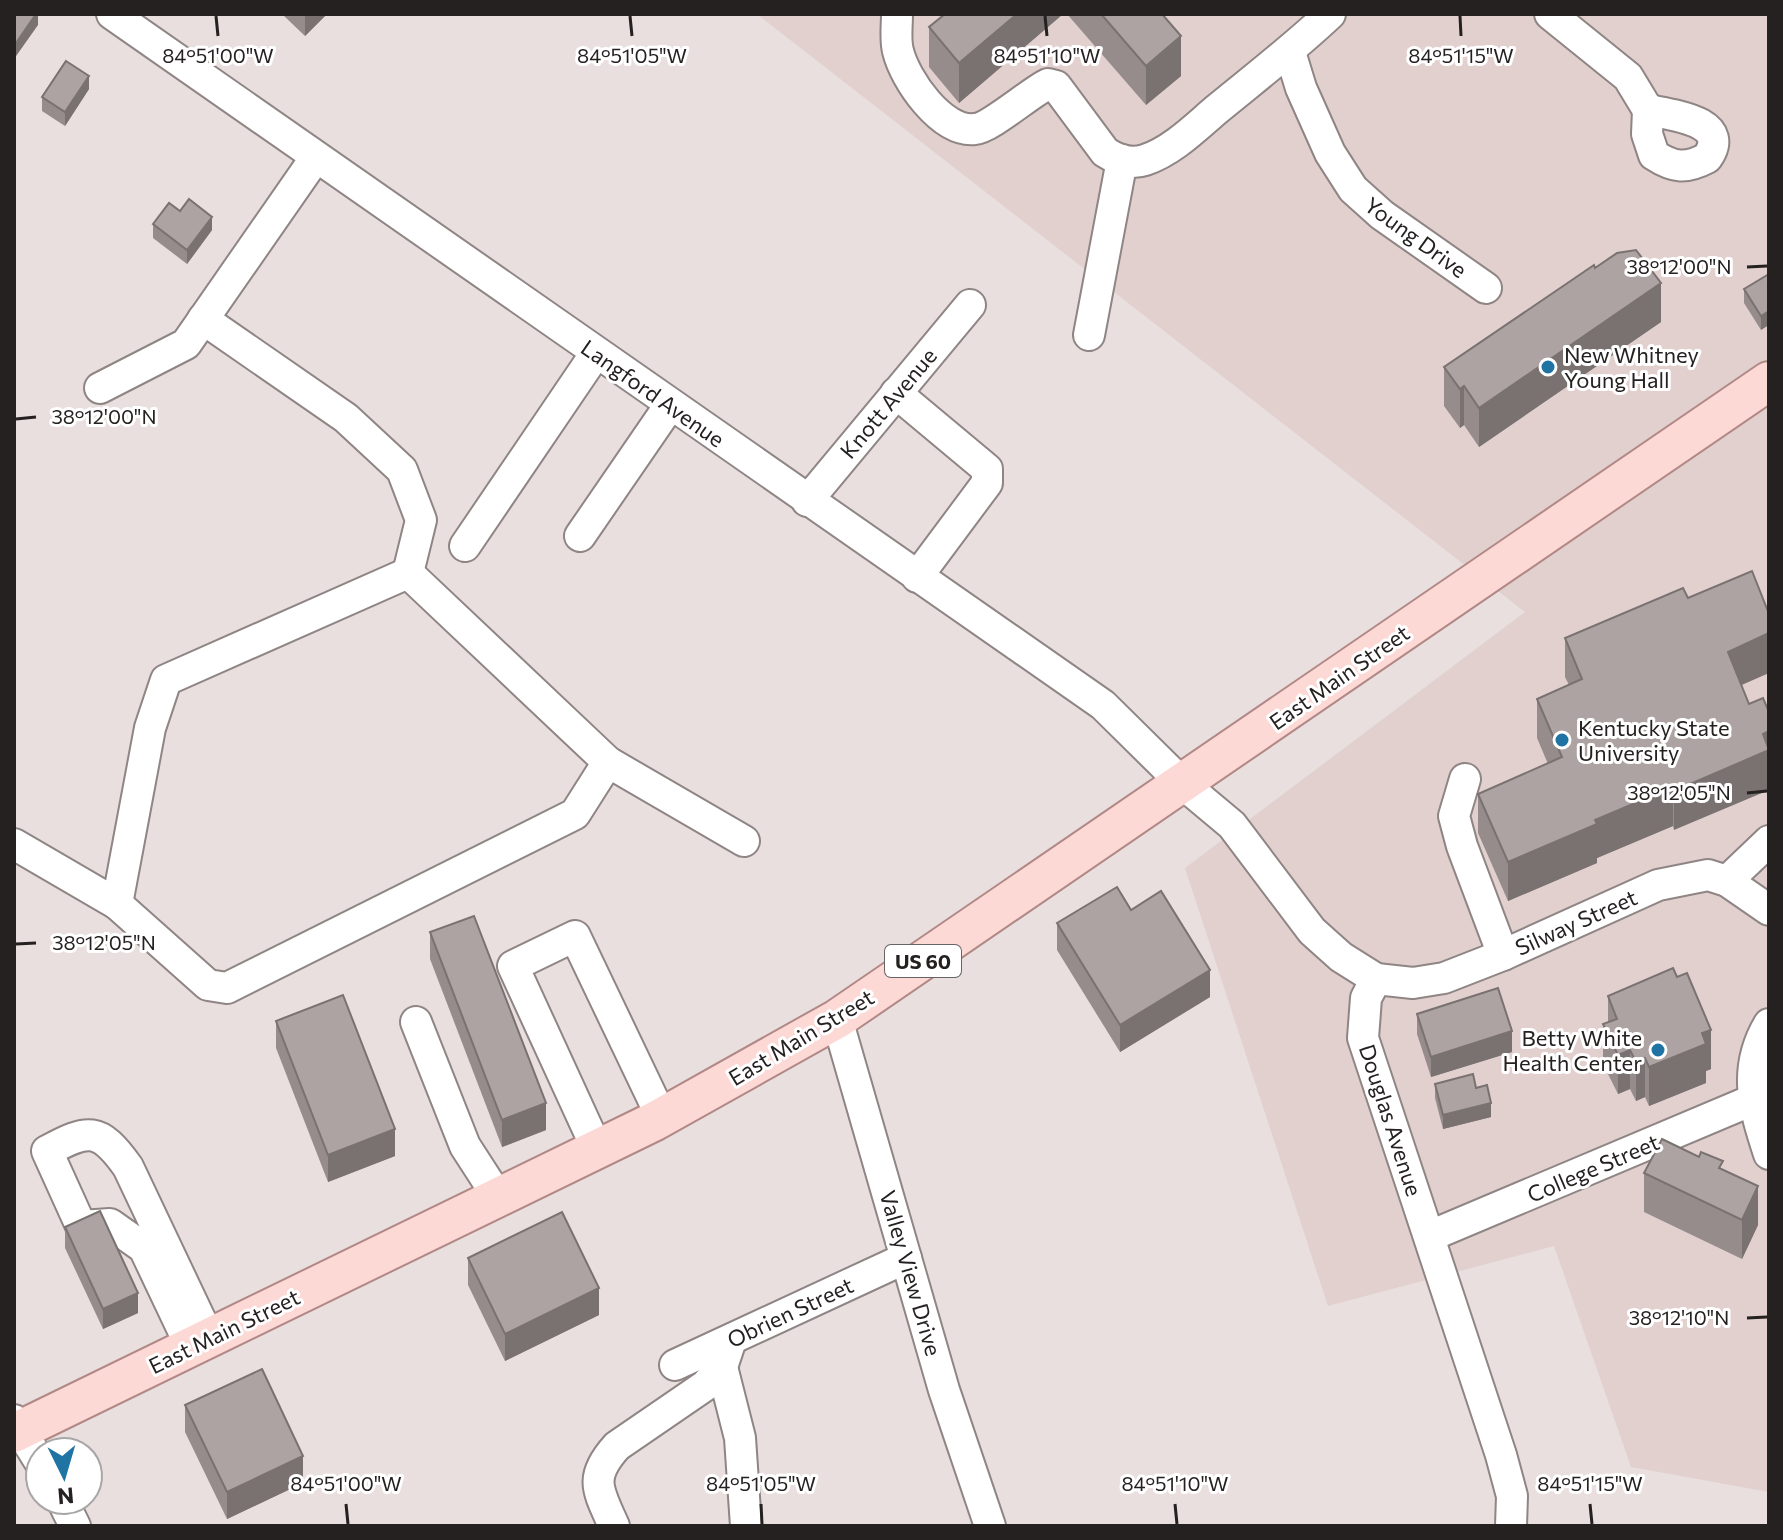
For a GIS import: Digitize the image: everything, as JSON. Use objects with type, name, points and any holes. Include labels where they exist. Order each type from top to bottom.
[{"type":"main road","name":"East Main Street","points":[[16,1428],[200,1343],[662,1118],[837,1019],[1769,381]]},
{"type":"street","name":"Langford Avenue","points":[[112,14],[1103,705],[1183,784]]},
{"type":"street","points":[[897,14],[897,50],[909,81],[940,115],[959,128],[978,130],[1048,84],[1056,86],[1113,156],[1131,162],[1144,161],[1187,135],[1290,52],[1330,14]]},
{"type":"street","points":[[1550,14],[1628,77],[1648,110]]},
{"type":"street","name":"Young Drive","points":[[1290,52],[1301,88],[1330,153],[1353,189],[1382,215],[1486,288]]},
{"type":"street","points":[[1089,335],[1113,156]]},
{"type":"street","points":[[100,388],[186,344],[316,157]]},
{"type":"street","name":"Knott Avenue","points":[[807,501],[970,305]]},
{"type":"street","points":[[203,319],[346,418],[402,470],[421,520],[408,573]]},
{"type":"street","points":[[465,546],[596,353]]},
{"type":"street","points":[[896,393],[987,469],[987,483],[917,577]]},
{"type":"street","points":[[580,536],[670,405]]},
{"type":"street","points":[[408,573],[608,762],[744,841]]},
{"type":"street","points":[[117,904],[150,728],[166,680],[408,573]]},
{"type":"street","points":[[14,844],[117,904],[208,985],[227,988],[575,814],[608,762]]},
{"type":"street","points":[[1465,779],[1454,816],[1462,846],[1503,955]]},
{"type":"street","points":[[1183,784],[1232,825],[1312,931],[1341,957],[1376,979]]},
{"type":"street","points":[[1769,841],[1727,881],[1769,910]]},
{"type":"street","name":"Silway Street","points":[[1376,979],[1413,983],[1444,978],[1503,955],[1658,885],[1708,875],[1727,881]]},
{"type":"street","points":[[597,1149],[513,966],[575,936],[662,1118]]},
{"type":"street","name":"Douglas Avenue","points":[[1376,979],[1366,998],[1363,1038],[1501,1455],[1512,1496],[1511,1526]]},
{"type":"street","name":"Valley View Drive","points":[[837,1019],[944,1390],[990,1526]]},
{"type":"street","points":[[416,1022],[465,1146],[498,1197]]},
{"type":"street","points":[[1769,1024],[1755,1052],[1752,1082],[1769,1154]]},
{"type":"street","name":"College Street","points":[[1430,1236],[1755,1099]]},
{"type":"street","points":[[78,1134],[90,1134],[106,1140],[117,1151],[128,1167],[200,1343],[144,1248],[110,1224],[81,1226],[47,1151],[78,1134]]},
{"type":"street","name":"Obrien Street","points":[[675,1365],[726,1353],[906,1258]]},
{"type":"street","points":[[614,1526],[597,1488],[597,1475],[607,1457],[617,1446],[706,1385],[726,1353]]},
{"type":"street","points":[[726,1353],[740,1438],[746,1526]]},
{"type":"shaded area","name":"Kentucky State University","points":[[757,14],[1769,14],[1769,1492],[1631,1467],[1554,1246],[1328,1306],[1185,868],[1525,612]]},
{"type":"building","points":[[14,14],[36,14],[14,46]]},
{"type":"building","points":[[945,14],[1017,14],[959,63],[929,27]]},
{"type":"building","points":[[1101,14],[1162,14],[1181,36],[1146,66]]},
{"type":"building","points":[[66,61],[89,76],[65,112],[42,97]]},
{"type":"building","points":[[189,199],[212,217],[187,250],[153,224],[169,203],[180,211]]},
{"type":"building","points":[[1636,250],[1661,283],[1479,408],[1464,386],[1460,389],[1444,367],[1594,265],[1595,268],[1617,253]]},
{"type":"building","points":[[1769,274],[1769,311],[1761,316],[1744,289]]},
{"type":"building","points":[[1752,571],[1769,614],[1769,633],[1728,652],[1749,704],[1763,698],[1769,712],[1769,731],[1763,734],[1769,750],[1674,791],[1673,787],[1595,820],[1597,824],[1508,862],[1478,794],[1562,757],[1537,699],[1582,679],[1565,638],[1683,588],[1688,598]]},
{"type":"building","points":[[1117,887],[1131,910],[1161,891],[1210,970],[1120,1025],[1057,923]]},
{"type":"building","points":[[474,916],[546,1103],[502,1120],[430,932]]},
{"type":"building","points":[[1673,968],[1677,977],[1687,973],[1711,1030],[1702,1033],[1706,1044],[1649,1067],[1645,1058],[1636,1062],[1630,1050],[1618,1055],[1603,1024],[1617,1019],[1608,996]]},
{"type":"building","points":[[1498,988],[1512,1031],[1431,1057],[1417,1014]]},
{"type":"building","points":[[343,995],[395,1129],[328,1155],[276,1021]]},
{"type":"building","points":[[1473,1074],[1476,1088],[1487,1085],[1491,1103],[1443,1115],[1435,1084]]},
{"type":"building","points":[[1662,1139],[1699,1157],[1701,1152],[1723,1161],[1719,1168],[1758,1186],[1742,1220],[1644,1173]]},
{"type":"building","points":[[100,1211],[138,1293],[103,1309],[65,1227]]},
{"type":"building","points":[[562,1212],[599,1288],[505,1334],[468,1258]]},
{"type":"building","points":[[262,1369],[303,1456],[227,1492],[185,1405]]},
{"type":"place","name":"New Whitney Young Hall","points":[[1548,367]]},
{"type":"place","name":"Kentucky State University","points":[[1562,740]]},
{"type":"place","name":"Betty White Health Center","points":[[1658,1050]]}]
